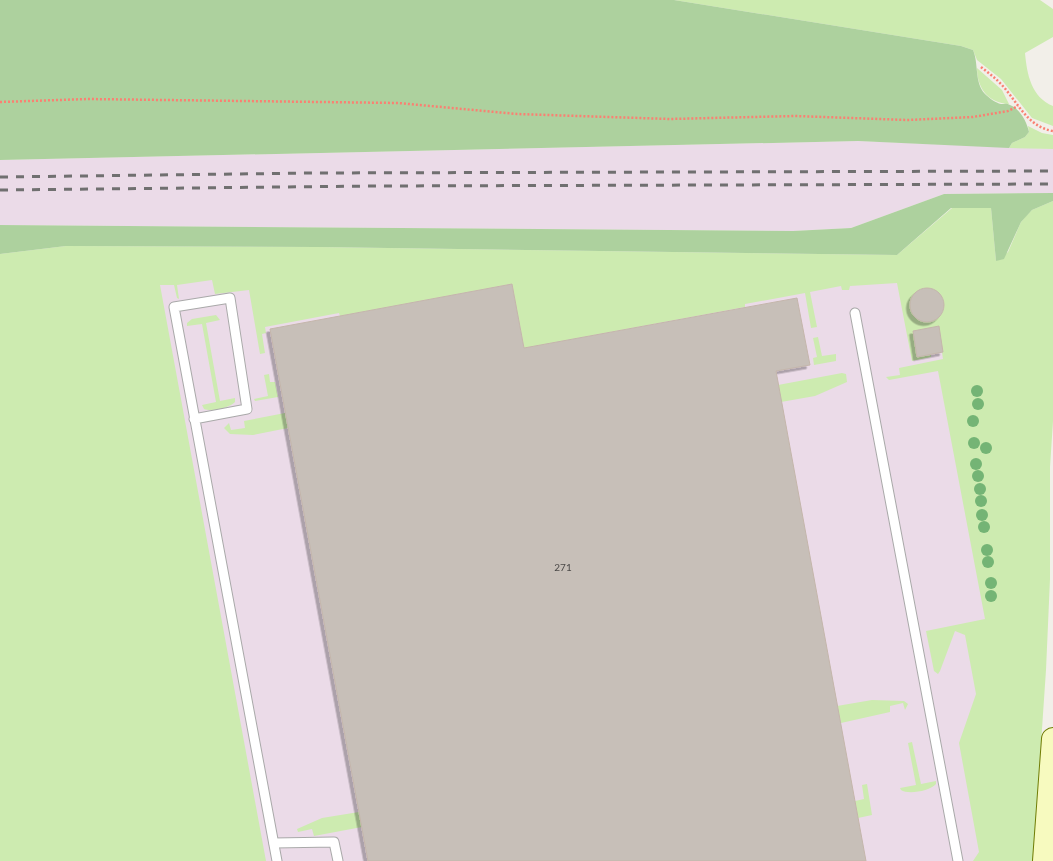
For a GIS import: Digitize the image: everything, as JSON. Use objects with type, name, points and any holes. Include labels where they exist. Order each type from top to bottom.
[{"type":"main road","points":[[1044,861],[1053,739]]},
{"type":"lane","points":[[194,419],[247,409],[230,298],[174,307],[194,419],[277,861]]},
{"type":"lane","points":[[855,314],[958,861]]},
{"type":"lane","points":[[274,843],[334,842],[338,861]]},
{"type":"path","points":[[981,67],[998,81],[1031,122],[1053,131]]},
{"type":"path","points":[[0,102],[88,99],[398,103],[517,114],[670,119],[795,116],[907,120],[973,117],[1008,111],[1018,106]]},
{"type":"shaded area","points":[[858,141],[1053,149],[1053,193],[944,194],[851,228],[793,231],[0,225],[0,160]]},
{"type":"shaded area","points":[[991,208],[989,861],[0,861],[0,254],[897,255]]},
{"type":"green space","points":[[0,0],[674,0],[961,46],[973,50],[979,84],[985,94],[1001,104],[1009,104],[1014,107],[1025,120],[1029,132],[1025,137],[1012,143],[1009,148],[858,141],[0,160]]},
{"type":"green space","points":[[674,0],[1040,0],[1053,9],[1053,37],[1025,53],[1029,77],[1035,91],[1046,102],[1053,106],[1053,126],[1032,118],[1001,79],[977,60],[973,50],[961,46]]},
{"type":"green space","points":[[977,68],[1002,90],[1009,104],[995,101],[985,93],[979,82]]},
{"type":"green space","points":[[1028,126],[1042,133],[1053,135],[1053,149],[1009,148],[1012,143],[1025,137],[1029,132]]},
{"type":"green space","points":[[1053,193],[1053,201],[1032,210],[1021,222],[1004,259],[996,261],[991,208],[951,208],[897,255],[318,247],[66,246],[0,254],[0,225],[793,231],[851,228],[944,194]]},
{"type":"green space","points":[[1053,201],[1053,421],[1050,467],[1050,579],[1046,670],[1033,861],[973,861],[979,852],[959,743],[976,694],[965,635],[955,631],[938,674],[934,671],[926,631],[985,619],[938,371],[889,380],[886,377],[900,375],[899,368],[943,359],[938,327],[913,331],[917,357],[931,355],[931,357],[912,361],[897,283],[850,286],[849,290],[842,290],[841,286],[810,292],[817,327],[811,328],[805,293],[745,304],[745,307],[524,348],[512,284],[340,316],[339,313],[265,327],[266,333],[262,334],[265,353],[260,354],[249,290],[215,294],[212,280],[177,285],[179,299],[177,298],[174,285],[160,285],[266,861],[0,861],[0,254],[66,246],[318,247],[897,255],[952,208],[991,208],[996,261],[1008,252],[1021,222],[1026,216],[1032,210]]},
{"type":"green space","points":[[216,315],[220,320],[206,323],[220,401],[235,398],[235,402],[225,408],[207,410],[204,409],[202,405],[216,402],[202,324],[187,326],[187,323],[192,319]]},
{"type":"green space","points":[[818,337],[822,356],[836,354],[836,361],[814,365],[813,358],[817,357],[813,338]]},
{"type":"green space","points":[[842,373],[846,374],[847,382],[815,396],[781,402],[778,385]]},
{"type":"green space","points":[[269,374],[270,382],[275,382],[278,397],[255,401],[254,399],[268,396],[264,375]]},
{"type":"green space","points":[[285,413],[288,428],[253,435],[230,434],[224,428],[229,423],[231,430],[245,428],[244,421]]},
{"type":"green space","points":[[872,700],[904,701],[908,704],[905,710],[903,703],[890,706],[890,712],[841,723],[837,706]]},
{"type":"green space","points":[[912,742],[921,784],[936,781],[936,784],[929,789],[909,792],[901,790],[900,788],[916,785],[908,743]]},
{"type":"green space","points":[[867,784],[872,815],[858,818],[855,801],[864,799],[862,785]]},
{"type":"green space","points":[[359,812],[362,827],[314,836],[312,829],[298,832],[297,829],[322,818]]},
{"type":"building","points":[[512,284],[524,348],[797,298],[810,365],[776,371],[866,861],[368,861],[270,329]]},
{"type":"building","points":[[924,288],[930,288],[934,289],[941,295],[944,305],[943,312],[937,319],[930,322],[924,322],[920,321],[913,315],[910,308],[910,302],[911,298],[917,291]]},
{"type":"building","points":[[939,326],[943,352],[917,357],[913,331]]},
{"type":"railway","points":[[0,177],[313,173],[1053,171]]},
{"type":"railway","points":[[0,190],[377,186],[1053,184]]}]
